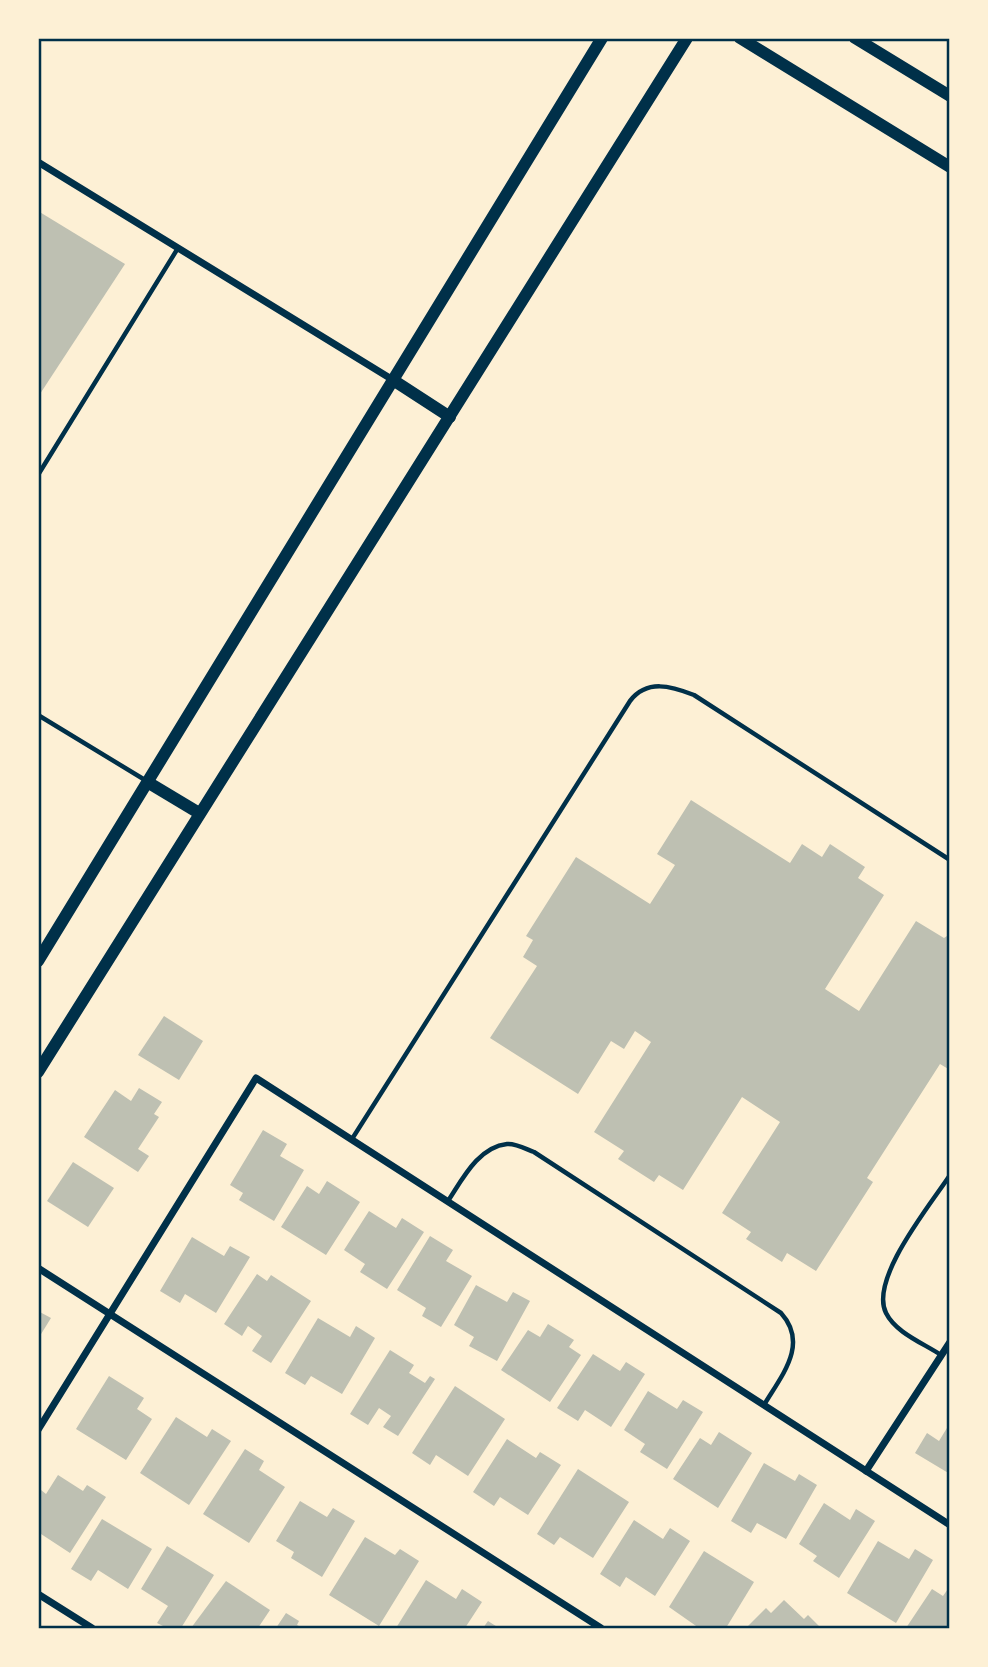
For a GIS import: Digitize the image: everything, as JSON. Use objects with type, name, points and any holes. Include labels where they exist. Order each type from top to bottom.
[{"type":"main road","points":[[38,961],[602,38]]},
{"type":"main road","points":[[38,1072],[687,38]]},
{"type":"main road","points":[[740,38],[950,167]]},
{"type":"main road","points":[[855,38],[950,96]]},
{"type":"main road","points":[[393,380],[450,417]]},
{"type":"main road","points":[[149,783],[199,813]]},
{"type":"street","points":[[38,162],[393,380]]},
{"type":"street","points":[[38,1430],[256,1079],[950,1525]]},
{"type":"street","points":[[38,1268],[601,1629]]},
{"type":"street","points":[[866,1471],[950,1342]]},
{"type":"street","points":[[38,1594],[92,1629]]},
{"type":"lane","points":[[38,475],[178,248]]},
{"type":"lane","points":[[351,1140],[630,701],[647,688],[659,685],[694,695],[950,860]]},
{"type":"lane","points":[[38,715],[149,783]]},
{"type":"lane","points":[[447,1202],[471,1165],[491,1149],[509,1143],[545,1159],[781,1313],[790,1323],[794,1340],[793,1356],[764,1405]]},
{"type":"lane","points":[[941,1355],[898,1328],[886,1313],[881,1299],[889,1269],[950,1175]]},
{"type":"building","points":[[38,211],[125,264],[38,397]]},
{"type":"building","points":[[691,800],[790,863],[802,844],[822,857],[830,844],[865,867],[858,878],[884,895],[825,989],[859,1011],[916,921],[944,938],[950,934],[950,1070],[940,1064],[867,1178],[873,1182],[816,1271],[787,1253],[782,1262],[746,1239],[751,1232],[722,1213],[780,1122],[742,1097],[683,1190],[659,1175],[654,1182],[618,1159],[624,1151],[594,1132],[651,1042],[635,1031],[624,1049],[611,1041],[578,1094],[490,1038],[537,966],[523,957],[533,940],[526,936],[576,857],[650,904],[675,865],[657,854]]},
{"type":"building","points":[[164,1016],[203,1041],[179,1080],[138,1055]]},
{"type":"building","points":[[139,1088],[162,1102],[154,1114],[159,1117],[138,1149],[149,1156],[138,1172],[84,1137],[115,1090],[131,1101]]},
{"type":"building","points":[[263,1130],[287,1144],[280,1156],[304,1170],[274,1221],[239,1200],[243,1193],[230,1185]]},
{"type":"building","points":[[73,1162],[114,1188],[88,1227],[47,1201]]},
{"type":"building","points":[[327,1181],[360,1202],[326,1255],[281,1227],[307,1186],[319,1194]]},
{"type":"building","points":[[369,1211],[396,1228],[402,1218],[424,1232],[387,1289],[360,1272],[365,1264],[344,1250]]},
{"type":"building","points":[[430,1236],[453,1250],[446,1261],[472,1276],[441,1327],[422,1316],[426,1308],[397,1290]]},
{"type":"building","points":[[192,1237],[224,1256],[230,1246],[250,1257],[216,1313],[185,1294],[180,1303],[160,1291]]},
{"type":"building","points":[[257,1274],[267,1281],[271,1275],[311,1301],[271,1363],[252,1351],[262,1336],[248,1326],[242,1336],[224,1324]]},
{"type":"building","points":[[476,1285],[507,1302],[513,1292],[530,1301],[497,1361],[469,1346],[474,1337],[454,1325]]},
{"type":"building","points":[[38,1311],[51,1318],[38,1339]]},
{"type":"building","points":[[318,1318],[350,1337],[356,1326],[375,1338],[342,1394],[311,1376],[305,1385],[285,1373]]},
{"type":"building","points":[[548,1324],[574,1340],[569,1347],[581,1355],[550,1402],[501,1370],[528,1330],[540,1337]]},
{"type":"building","points":[[390,1350],[414,1365],[409,1373],[425,1383],[430,1376],[435,1379],[398,1436],[383,1427],[391,1416],[379,1408],[368,1425],[350,1414]]},
{"type":"building","points":[[593,1354],[620,1371],[626,1362],[645,1374],[611,1427],[585,1410],[578,1421],[557,1408]]},
{"type":"building","points":[[109,1376],[144,1398],[137,1409],[152,1419],[126,1460],[76,1429]]},
{"type":"building","points":[[455,1386],[505,1419],[468,1476],[436,1455],[430,1465],[412,1453]]},
{"type":"building","points":[[648,1391],[677,1409],[683,1400],[703,1412],[667,1469],[640,1452],[645,1444],[624,1430]]},
{"type":"building","points":[[176,1417],[207,1437],[212,1429],[231,1441],[189,1505],[140,1473]]},
{"type":"building","points":[[950,1423],[950,1474],[915,1453],[927,1433],[939,1441]]},
{"type":"building","points":[[719,1432],[752,1453],[718,1508],[673,1479],[700,1438],[711,1445]]},
{"type":"building","points":[[507,1439],[536,1458],[540,1452],[561,1465],[528,1515],[500,1497],[494,1506],[473,1492]]},
{"type":"building","points":[[245,1449],[264,1461],[259,1470],[285,1487],[249,1543],[203,1514]]},
{"type":"building","points":[[764,1463],[795,1481],[799,1474],[817,1485],[786,1539],[757,1523],[751,1533],[731,1521]]},
{"type":"building","points":[[578,1469],[629,1502],[593,1558],[560,1537],[554,1545],[537,1534]]},
{"type":"building","points":[[58,1475],[83,1491],[87,1485],[106,1497],[70,1553],[41,1534],[38,1537],[38,1493],[41,1490],[46,1494]]},
{"type":"building","points":[[300,1501],[327,1517],[333,1508],[355,1521],[322,1577],[291,1558],[294,1552],[276,1541]]},
{"type":"building","points":[[824,1503],[850,1520],[856,1509],[875,1521],[839,1578],[813,1561],[817,1556],[799,1544]]},
{"type":"building","points":[[102,1519],[152,1549],[128,1589],[98,1570],[91,1581],[71,1569]]},
{"type":"building","points":[[634,1520],[663,1539],[670,1528],[690,1541],[655,1596],[626,1577],[620,1587],[600,1574]]},
{"type":"building","points":[[365,1537],[395,1555],[400,1549],[419,1561],[379,1626],[329,1595]]},
{"type":"building","points":[[878,1541],[909,1559],[915,1549],[933,1560],[896,1623],[847,1593]]},
{"type":"building","points":[[167,1546],[214,1575],[181,1628],[167,1628],[157,1623],[168,1606],[141,1589]]},
{"type":"building","points":[[704,1551],[754,1582],[726,1628],[699,1628],[669,1607]]},
{"type":"building","points":[[426,1580],[456,1599],[462,1589],[482,1602],[465,1628],[396,1628]]},
{"type":"building","points":[[226,1581],[270,1610],[258,1628],[191,1628]]},
{"type":"building","points":[[950,1586],[950,1628],[906,1628],[932,1589],[943,1596]]},
{"type":"building","points":[[784,1600],[804,1619],[808,1615],[821,1628],[746,1628],[766,1608],[771,1613]]},
{"type":"building","points":[[286,1613],[299,1621],[297,1625],[303,1628],[276,1628]]},
{"type":"building","points":[[488,1621],[499,1628],[483,1628]]}]
